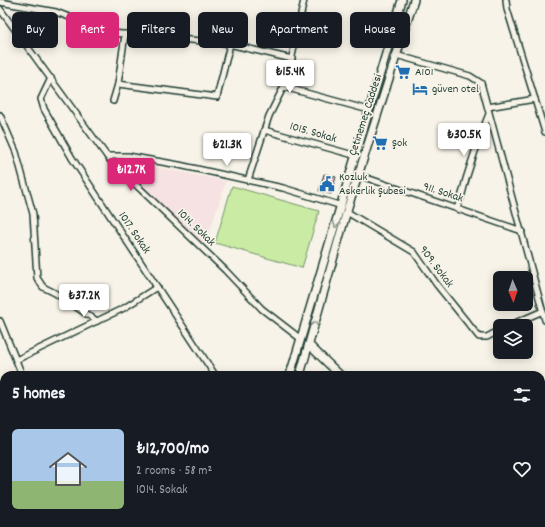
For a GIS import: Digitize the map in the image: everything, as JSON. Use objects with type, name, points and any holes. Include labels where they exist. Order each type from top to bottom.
[{"type":"main road","name":"Çetinemeç Caddesi","points":[[301,371],[369,110],[402,0]]},
{"type":"main road","name":"Çetinemeç Caddesi","points":[[291,371],[344,209],[358,175],[414,0]]},
{"type":"main road","points":[[309,345],[336,371]]},
{"type":"street","points":[[248,180],[269,116],[287,80],[304,0]]},
{"type":"street","points":[[506,0],[507,9],[535,99],[543,117],[545,132]]},
{"type":"street","points":[[0,2],[56,12],[111,33],[198,41]]},
{"type":"street","name":"1014. Sokak","points":[[0,9],[107,156],[225,270],[262,309],[301,339]]},
{"type":"street","points":[[113,101],[118,84],[125,34]]},
{"type":"street","points":[[118,84],[217,97],[229,48]]},
{"type":"street","points":[[247,48],[292,59]]},
{"type":"street","points":[[396,55],[470,76],[481,83],[545,320]]},
{"type":"street","name":"1017. Sokak","points":[[51,78],[41,98],[44,109],[72,158],[212,371]]},
{"type":"street","points":[[284,87],[369,110]]},
{"type":"street","points":[[488,107],[535,99]]},
{"type":"street","points":[[458,208],[464,193],[466,180],[482,131],[489,114]]},
{"type":"street","points":[[0,115],[16,152],[33,214],[37,278],[43,287],[55,293],[97,321]]},
{"type":"street","name":"1015. Sokak","points":[[264,130],[357,156]]},
{"type":"street","name":"909. Sokak","points":[[107,156],[128,156],[248,180],[283,188],[344,209],[414,252],[436,285],[479,336],[487,337],[493,334]]},
{"type":"street","name":"911. Sokak","points":[[358,175],[522,231]]},
{"type":"street","points":[[16,360],[124,308],[157,287]]},
{"type":"street","points":[[523,319],[542,310]]},
{"type":"street","points":[[0,321],[20,371]]},
{"type":"shaded area","points":[[120,160],[226,181],[206,243],[203,244],[119,164]]},
{"type":"green space","points":[[232,186],[319,211],[302,268],[215,243]]},
{"type":"building","name":"Kozluk Askerlik Şubesi","points":[[324,174],[336,177],[331,194],[319,191]]},
{"type":"place","name":"A101","points":[[403,72]]},
{"type":"place","name":"güven otel","points":[[420,89]]},
{"type":"place","name":"Şok","points":[[380,143]]},
{"type":"place","name":"Kozluk Askerlik Şubesi","points":[[327,184]]}]
